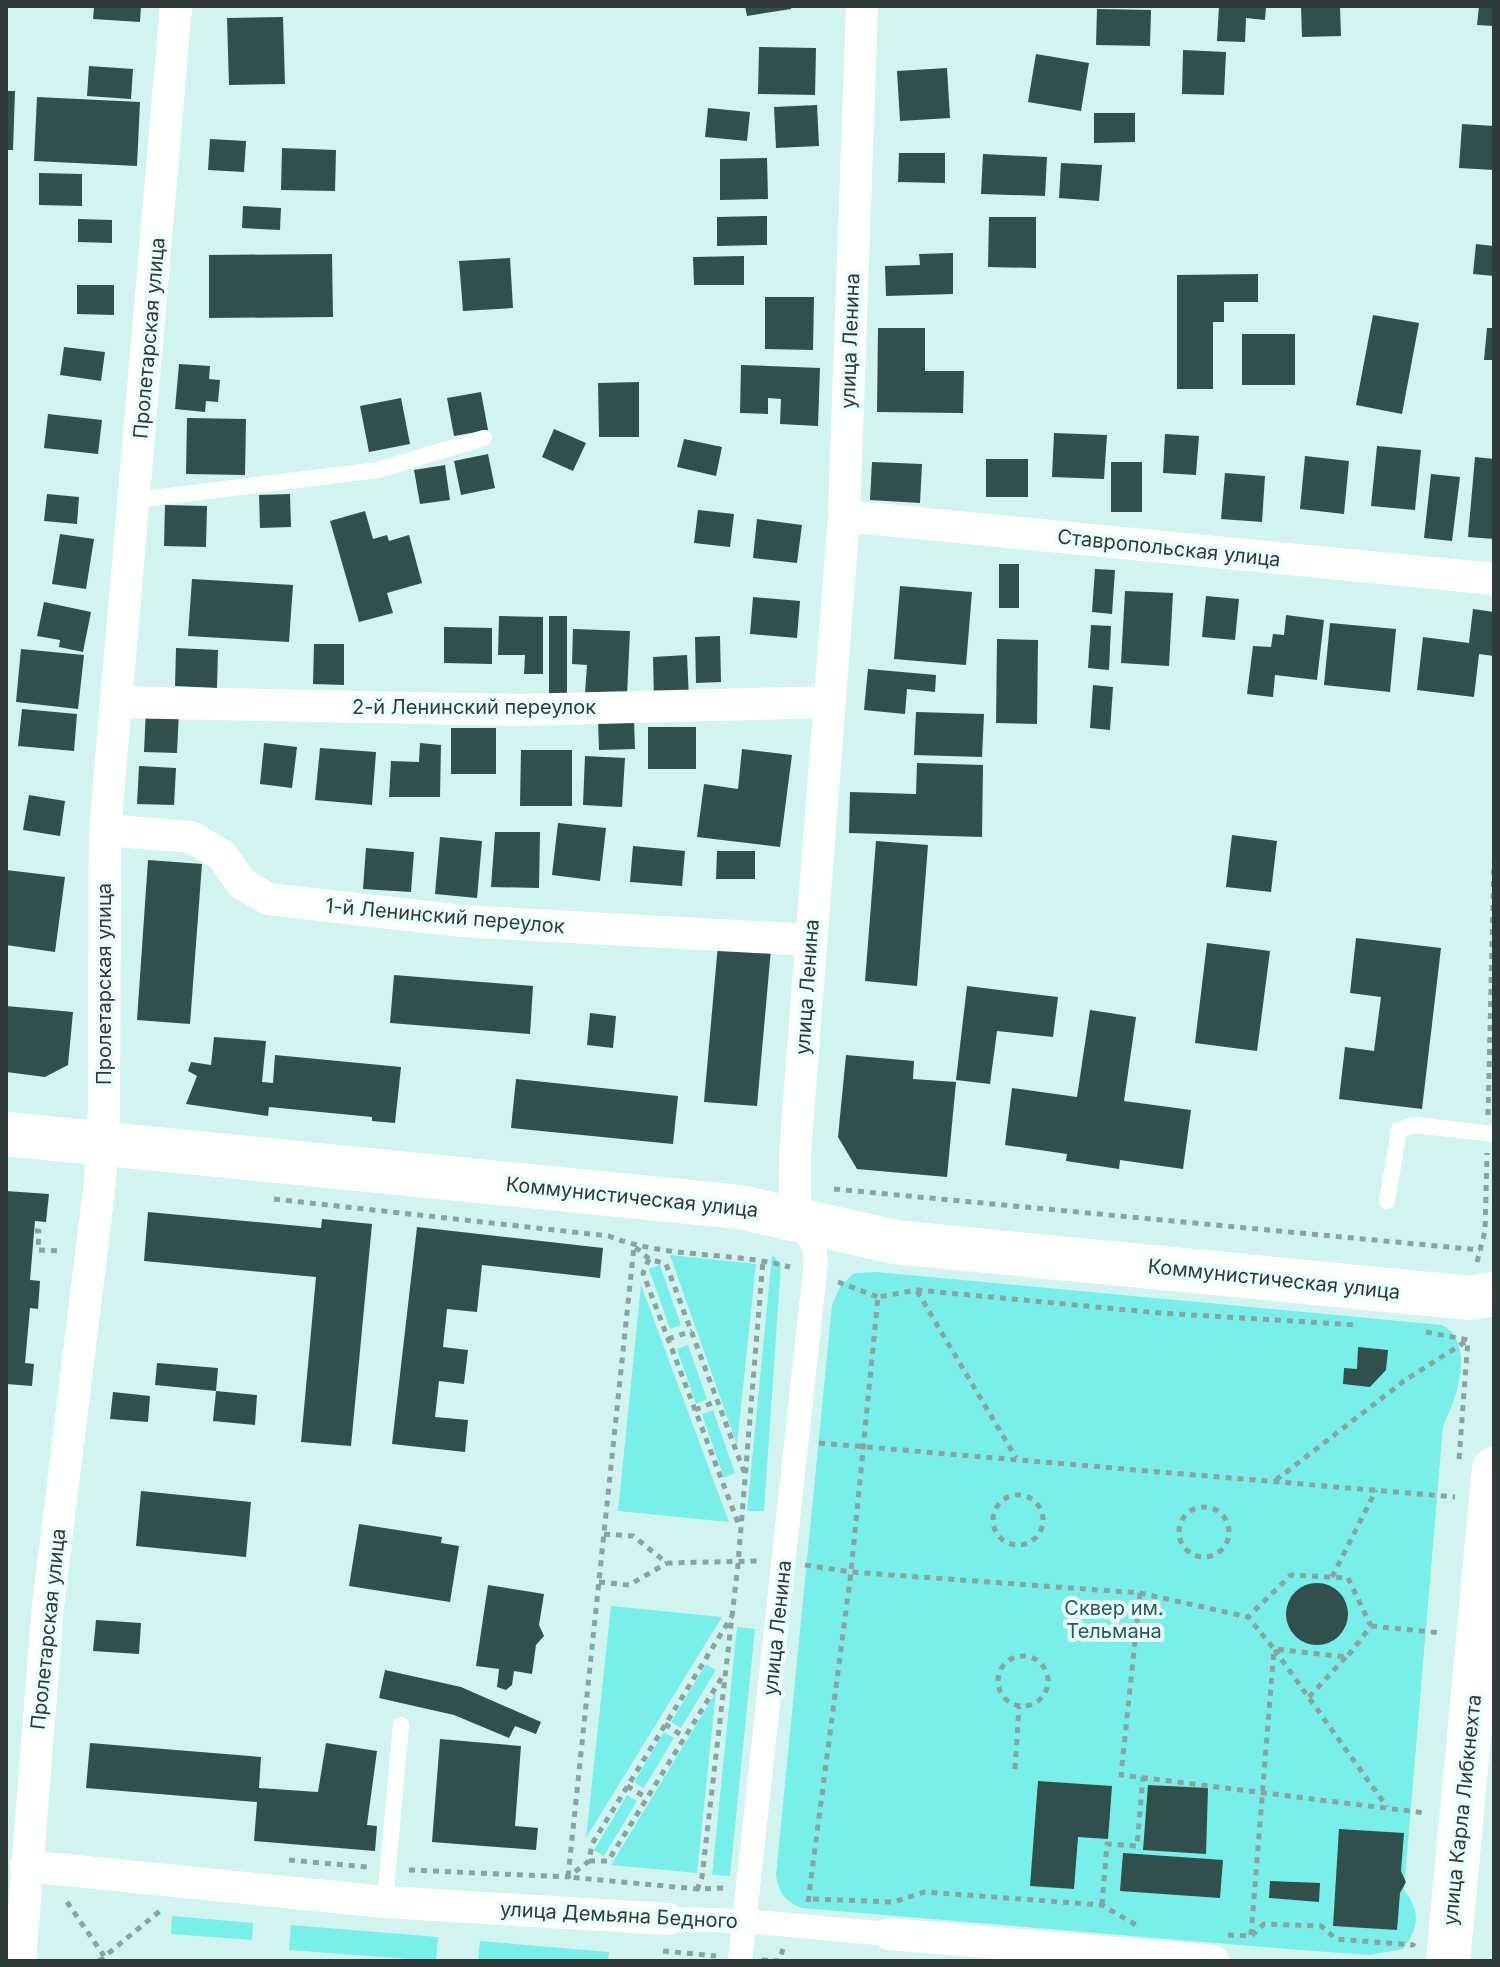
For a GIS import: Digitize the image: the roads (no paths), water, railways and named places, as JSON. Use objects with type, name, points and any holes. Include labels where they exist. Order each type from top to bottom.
[{"type":"main road","name":"Коммунистическая улица","points":[[6,1134],[740,1207],[895,1242],[1470,1298],[1484,1282]]},
{"type":"main road","name":"улица Карла Либкнехта","points":[[1430,1953],[1494,1469]]},
{"type":"street","name":"Пролетарская улица","points":[[20,1961],[48,1606],[103,1144],[105,830],[136,500],[176,6]]},
{"type":"street","name":"улица Ленина","points":[[740,1961],[816,1261],[814,1247],[795,1201],[794,1170],[844,516],[862,6]]},
{"type":"street","name":"Ставропольская улица","points":[[844,516],[1494,579]]},
{"type":"street","name":"2-й Ленинский переулок","points":[[117,702],[517,710],[830,702]]},
{"type":"street","name":"1-й Ленинский переулок","points":[[105,830],[191,837],[222,855],[241,883],[268,899],[462,921],[811,940]]},
{"type":"street","name":"улица Демьяна Бедного","points":[[26,1866],[385,1902],[680,1920],[745,1921],[889,1934],[1217,1948]]},
{"type":"lane","points":[[136,500],[378,470],[484,438]]},
{"type":"lane","points":[[1387,1201],[1399,1130],[1415,1125],[1490,1132]]},
{"type":"lane","points":[[385,1902],[401,1725]]},
{"type":"park label","name":"Сквер им. Тельмана","points":[[1114,1620]]}]
